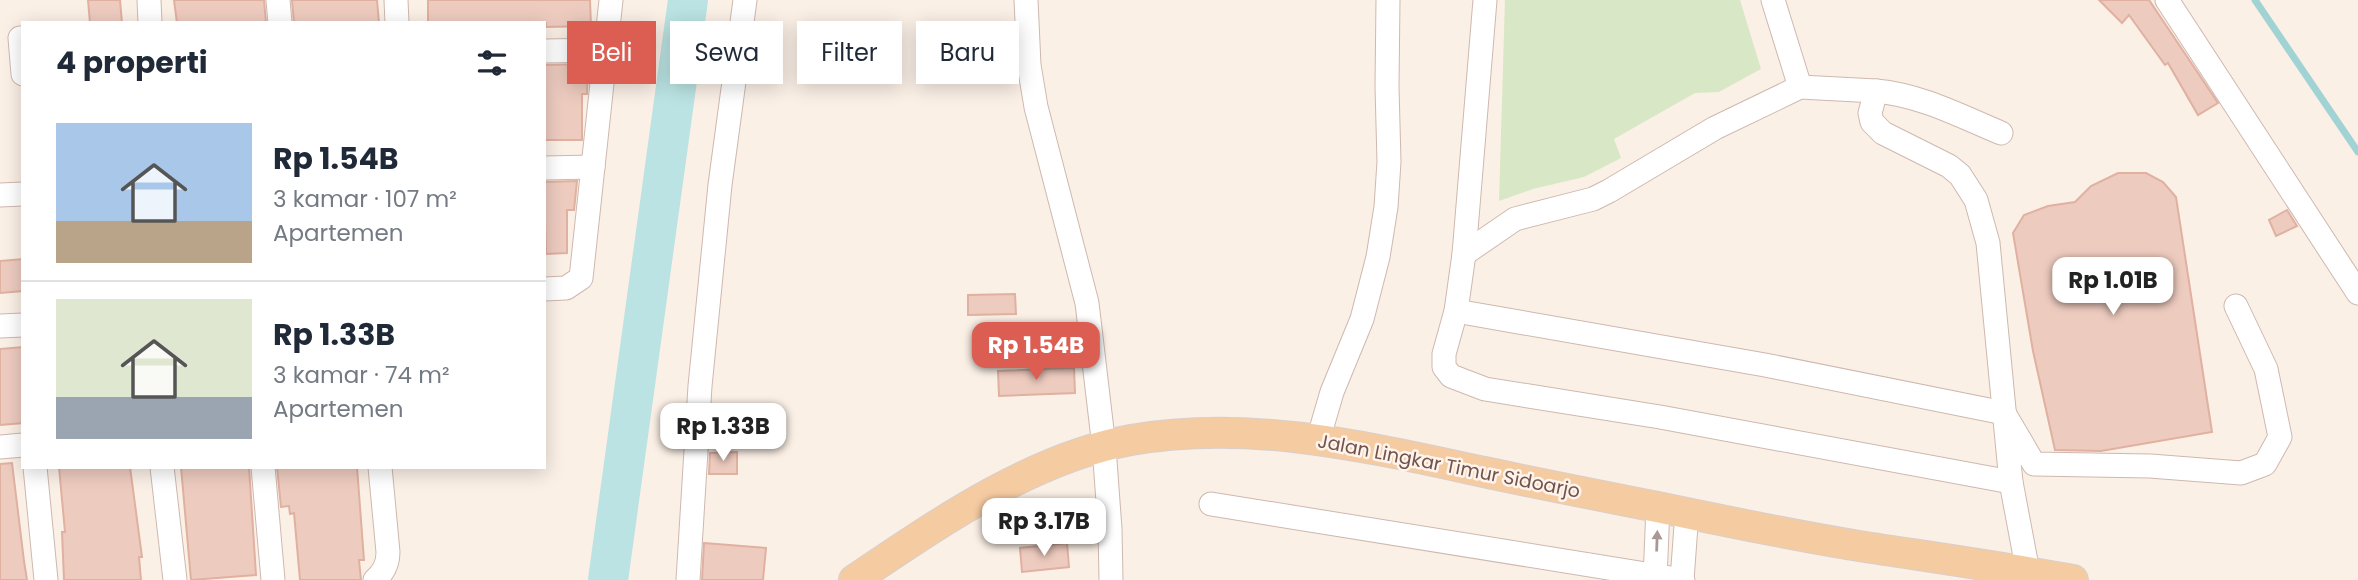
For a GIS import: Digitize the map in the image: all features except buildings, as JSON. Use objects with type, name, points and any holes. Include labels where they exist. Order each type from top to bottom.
[{"type":"main road","name":"Jalan Lingkar Timur Sidoarjo","points":[[864,577],[985,497],[1048,466],[1129,441],[1206,432],[1260,433],[1392,452],[1855,545],[2028,576],[2073,580]]},
{"type":"street","points":[[149,0],[150,21]]},
{"type":"street","points":[[278,0],[280,21]]},
{"type":"street","points":[[396,0],[397,21]]},
{"type":"street","points":[[608,21],[611,0]]},
{"type":"street","points":[[688,580],[700,386],[719,198],[745,0]]},
{"type":"street","points":[[1026,0],[1028,54],[1035,107],[1087,303],[1104,447],[1111,580]]},
{"type":"street","points":[[1318,440],[1332,392],[1362,319],[1378,257],[1386,207],[1389,162],[1388,0]]},
{"type":"street","points":[[1485,0],[1464,254],[1456,311],[1444,354],[1444,367],[1451,376],[1485,388],[1660,417],[2011,482]]},
{"type":"street","points":[[1773,0],[1800,87]]},
{"type":"street","points":[[2167,0],[2358,293]]},
{"type":"street","points":[[20,38],[21,50]]},
{"type":"street","points":[[546,51],[567,51]]},
{"type":"street","points":[[546,289],[566,288],[581,278],[602,84]]},
{"type":"street","points":[[1464,254],[1516,219],[1601,195],[1716,128],[1800,87],[1901,93],[2001,133]]},
{"type":"street","points":[[1876,91],[1870,113],[1872,122],[1883,133],[1950,166],[1961,175],[1976,200],[1988,243],[2011,482],[2028,576]]},
{"type":"street","points":[[546,167],[593,167]]},
{"type":"street","points":[[0,195],[21,194]]},
{"type":"street","points":[[1456,311],[1765,365],[2004,413],[2034,464],[2150,466],[2241,473],[2265,464],[2280,437],[2266,369],[2236,306]]},
{"type":"street","points":[[0,326],[21,324]]},
{"type":"street","points":[[0,447],[21,445]]},
{"type":"street","points":[[35,469],[46,580]]},
{"type":"street","points":[[162,469],[175,580]]},
{"type":"street","points":[[263,469],[273,580]]},
{"type":"street","points":[[375,580],[388,561],[380,469]]},
{"type":"street","points":[[1211,503],[1655,578],[1682,580],[1687,512]]},
{"type":"street","points":[[1655,578],[1658,507]]},
{"type":"green space","points":[[1505,0],[1740,0],[1761,69],[1719,92],[1695,93],[1614,139],[1621,158],[1584,177],[1533,189],[1499,201]]},
{"type":"waterway","points":[[608,580],[688,0]]},
{"type":"waterway","points":[[2255,0],[2358,152]]}]
